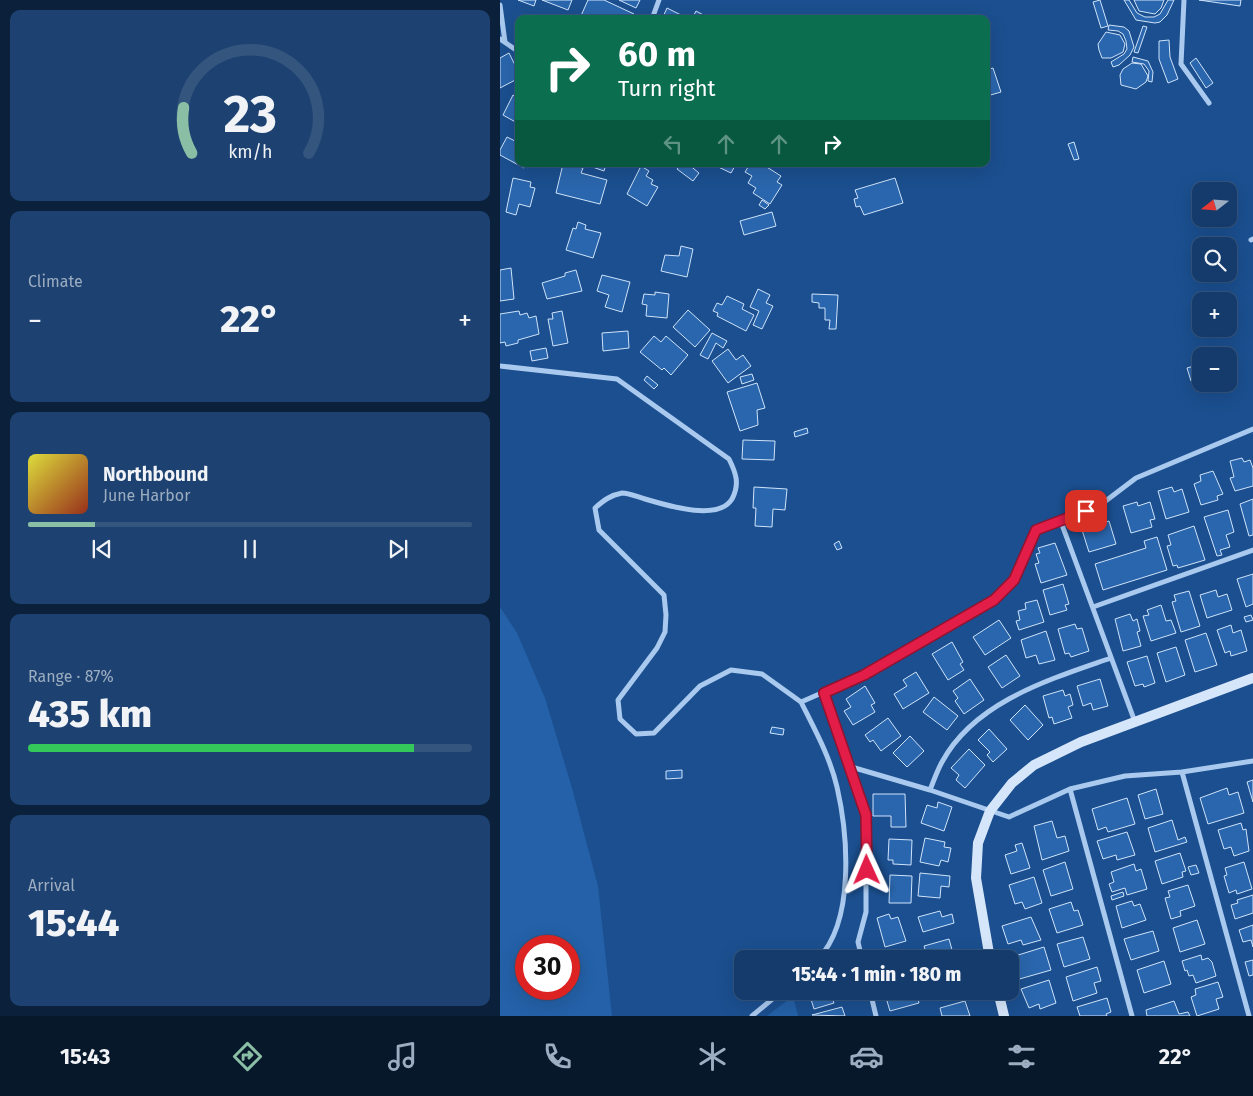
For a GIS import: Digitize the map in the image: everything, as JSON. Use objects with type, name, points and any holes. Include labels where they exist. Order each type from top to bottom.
[{"type":"street","points":[[653,15],[659,0]]},
{"type":"street","points":[[1184,0],[1181,64],[1209,103]]},
{"type":"street","points":[[500,5],[503,41],[515,49]]},
{"type":"street","points":[[500,366],[617,379],[729,459],[736,474],[737,489],[730,502],[719,511],[702,511],[624,493],[607,497],[595,508],[599,530],[664,595],[664,632],[657,648],[618,700],[620,719],[636,734],[654,732],[700,686],[731,670],[762,674],[801,702],[828,758],[837,787],[843,830],[846,892],[838,929],[825,950]]},
{"type":"street","points":[[801,702],[864,675],[994,600],[1014,580],[1036,530],[1099,506],[1136,478],[1253,429]]},
{"type":"street","points":[[1061,522],[1135,722]]},
{"type":"street","points":[[1093,608],[1253,550]]},
{"type":"street","points":[[930,790],[943,760],[966,730],[986,713],[1056,677],[1111,658]]},
{"type":"street","points":[[988,950],[976,878],[978,843],[990,811],[1012,783],[1034,765],[1081,742],[1253,678]]},
{"type":"street","points":[[824,693],[866,815],[866,912],[858,942],[860,950]]},
{"type":"street","points":[[848,766],[930,790],[1010,817],[1070,789],[1125,776],[1182,772],[1253,761]]},
{"type":"street","points":[[1182,772],[1248,1016]]},
{"type":"street","points":[[1070,789],[1132,1016]]},
{"type":"street","points":[[752,1016],[771,1000]]},
{"type":"street","points":[[872,1000],[876,1016]]},
{"type":"street","points":[[1000,1000],[1004,1016]]},
{"type":"shaded area","points":[[500,607],[517,633],[545,698],[572,788],[598,886],[612,1016],[500,1016]]},
{"type":"shaded area","points":[[788,1000],[794,1000],[798,1016],[767,1016]]},
{"type":"building","points":[[518,0],[536,0],[534,6]]},
{"type":"building","points":[[542,0],[572,0],[568,10]]},
{"type":"building","points":[[588,0],[604,0],[634,14],[634,15],[581,15]]},
{"type":"building","points":[[619,0],[640,0],[636,8]]},
{"type":"building","points":[[1100,0],[1108,26],[1101,28],[1093,2]]},
{"type":"building","points":[[1124,0],[1129,0],[1137,13],[1145,17],[1154,17],[1160,14],[1168,0],[1174,0],[1167,15],[1160,22],[1155,23],[1136,20]]},
{"type":"building","points":[[1134,0],[1164,0],[1161,8],[1155,14],[1139,11]]},
{"type":"building","points":[[1199,0],[1241,0],[1240,6]]},
{"type":"building","points":[[667,8],[681,15],[664,15]]},
{"type":"building","points":[[696,11],[704,15],[694,15]]},
{"type":"building","points":[[1109,25],[1124,27],[1129,31],[1134,47],[1130,55],[1119,65],[1113,67],[1111,62],[1124,54],[1127,49],[1123,34],[1118,31],[1108,30]]},
{"type":"building","points":[[1143,26],[1147,27],[1138,53],[1134,52]]},
{"type":"building","points":[[1106,32],[1120,35],[1125,44],[1123,52],[1111,58],[1102,58],[1099,50],[1098,44]]},
{"type":"building","points":[[1169,40],[1170,57],[1178,79],[1168,83],[1159,59],[1159,41]]},
{"type":"building","points":[[509,53],[515,65],[515,80],[500,88],[500,58]]},
{"type":"building","points":[[1133,57],[1148,61],[1153,72],[1152,82],[1148,81],[1149,71],[1144,64],[1132,62]]},
{"type":"building","points":[[1196,58],[1213,83],[1206,88],[1190,63]]},
{"type":"building","points":[[1132,63],[1141,64],[1148,76],[1146,82],[1136,89],[1121,85],[1120,75],[1123,69]]},
{"type":"building","points":[[993,68],[1001,92],[990,95],[990,69]]},
{"type":"building","points":[[513,95],[515,96],[515,122],[503,115]]},
{"type":"building","points":[[507,137],[515,141],[515,163],[500,155],[500,150]]},
{"type":"building","points":[[1074,142],[1079,159],[1074,160],[1068,144]]},
{"type":"building","points":[[562,167],[583,168],[581,173],[607,180],[600,204],[556,193]]},
{"type":"building","points":[[593,167],[605,167],[604,171]]},
{"type":"building","points":[[640,167],[649,171],[646,176],[653,180],[651,184],[658,187],[647,206],[627,194]]},
{"type":"building","points":[[679,167],[692,167],[699,173],[693,181],[677,169]]},
{"type":"building","points":[[718,167],[734,167],[731,173]]},
{"type":"building","points":[[748,167],[767,167],[781,176],[777,182],[782,185],[770,204],[753,193],[756,188],[748,183],[752,176],[745,172]]},
{"type":"building","points":[[513,178],[531,182],[530,187],[535,188],[530,207],[519,204],[516,215],[506,212]]},
{"type":"building","points":[[895,178],[903,203],[864,215],[860,206],[856,207],[854,199],[858,198],[855,190]]},
{"type":"building","points":[[762,200],[769,205],[765,209],[759,205]]},
{"type":"building","points":[[772,212],[776,226],[744,235],[740,221]]},
{"type":"building","points":[[578,222],[586,225],[585,229],[601,233],[593,258],[566,250],[573,228],[576,229]]},
{"type":"building","points":[[681,246],[693,249],[687,277],[661,271],[665,255],[679,256]]},
{"type":"building","points":[[511,268],[514,299],[500,301],[500,270]]},
{"type":"building","points":[[576,270],[582,291],[547,299],[542,283],[565,276],[565,273]]},
{"type":"building","points":[[602,275],[630,282],[622,312],[605,307],[609,295],[597,291]]},
{"type":"building","points":[[758,289],[770,295],[766,303],[773,306],[762,329],[753,325],[759,311],[750,307]]},
{"type":"building","points":[[655,292],[669,294],[667,318],[646,316],[647,305],[642,304],[644,294],[655,295]]},
{"type":"building","points":[[812,294],[838,295],[836,329],[829,329],[830,320],[825,320],[825,308],[819,308],[819,303],[812,302]]},
{"type":"building","points":[[727,296],[744,304],[742,309],[754,315],[746,331],[717,316],[718,313],[713,311],[717,303],[722,305]]},
{"type":"building","points":[[688,310],[710,330],[695,347],[673,327]]},
{"type":"building","points":[[519,311],[520,315],[527,313],[529,318],[536,316],[539,334],[518,340],[518,343],[506,346],[505,342],[500,343],[500,314]]},
{"type":"building","points":[[562,311],[568,343],[553,346],[548,319],[553,319],[552,313]]},
{"type":"building","points":[[628,331],[629,348],[603,351],[602,333]]},
{"type":"building","points":[[712,333],[727,341],[723,348],[716,343],[708,359],[700,355]]},
{"type":"building","points":[[654,336],[661,342],[666,336],[688,355],[671,375],[640,352]]},
{"type":"building","points":[[546,348],[548,358],[532,361],[530,351]]},
{"type":"building","points":[[728,349],[736,360],[743,355],[751,366],[728,383],[712,361]]},
{"type":"building","points":[[1192,367],[1192,381],[1191,381],[1187,368]]},
{"type":"building","points":[[752,374],[754,380],[742,384],[740,377]]},
{"type":"building","points":[[647,376],[658,385],[654,389],[644,380]]},
{"type":"building","points":[[757,383],[765,408],[757,410],[758,425],[740,431],[727,392]]},
{"type":"building","points":[[807,428],[808,433],[795,437],[794,432]]},
{"type":"building","points":[[743,440],[775,441],[774,460],[742,459]]},
{"type":"building","points":[[1242,458],[1244,462],[1250,460],[1253,468],[1253,486],[1235,491],[1230,478],[1234,477],[1230,461]]},
{"type":"building","points":[[1213,471],[1223,494],[1217,496],[1218,500],[1201,505],[1194,484],[1201,481],[1200,475]]},
{"type":"building","points":[[754,487],[787,489],[785,510],[773,509],[772,527],[755,526],[756,508],[753,508]]},
{"type":"building","points":[[1172,487],[1174,492],[1182,489],[1189,512],[1166,519],[1158,491]]},
{"type":"building","points":[[1253,499],[1253,535],[1249,536],[1240,504]]},
{"type":"building","points":[[1137,502],[1138,506],[1150,502],[1155,519],[1150,520],[1152,527],[1131,533],[1123,506]]},
{"type":"building","points":[[1228,510],[1234,532],[1226,535],[1230,547],[1220,550],[1222,555],[1217,556],[1204,517]]},
{"type":"building","points":[[1109,521],[1116,544],[1089,552],[1082,530]]},
{"type":"building","points":[[1194,526],[1205,560],[1178,568],[1177,565],[1173,566],[1167,546],[1171,545],[1168,535]]},
{"type":"building","points":[[1157,537],[1167,570],[1103,590],[1095,564],[1146,548],[1144,541]]},
{"type":"building","points":[[839,541],[842,548],[837,550],[834,544]]},
{"type":"building","points":[[1055,543],[1067,575],[1041,583],[1035,564],[1039,563],[1036,554],[1040,553],[1038,548]]},
{"type":"building","points":[[1253,574],[1253,604],[1246,607],[1237,579]]},
{"type":"building","points":[[1063,584],[1069,604],[1065,605],[1067,610],[1050,615],[1043,590]]},
{"type":"building","points":[[1216,590],[1218,597],[1227,594],[1232,610],[1207,618],[1200,595]]},
{"type":"building","points":[[1189,591],[1200,626],[1181,632],[1172,602],[1176,601],[1174,595]]},
{"type":"building","points":[[1037,600],[1044,622],[1019,630],[1016,621],[1020,620],[1018,611],[1026,609],[1025,603]]},
{"type":"building","points":[[1161,605],[1166,621],[1171,620],[1176,633],[1151,641],[1143,616],[1149,615],[1147,610]]},
{"type":"building","points":[[1130,614],[1133,621],[1137,619],[1140,631],[1137,632],[1141,646],[1123,651],[1115,619]]},
{"type":"building","points":[[1251,615],[1253,620],[1246,622],[1244,617]]},
{"type":"building","points":[[999,620],[1011,638],[985,655],[973,637]]},
{"type":"building","points":[[1075,624],[1077,629],[1082,628],[1089,651],[1071,657],[1069,653],[1065,654],[1058,629]]},
{"type":"building","points":[[1231,625],[1233,633],[1241,630],[1247,651],[1231,656],[1230,651],[1225,653],[1217,630]]},
{"type":"building","points":[[1046,631],[1055,660],[1039,664],[1036,655],[1026,658],[1021,640]]},
{"type":"building","points":[[1206,633],[1217,665],[1195,672],[1185,640]]},
{"type":"building","points":[[952,642],[963,662],[960,664],[964,670],[948,680],[932,654]]},
{"type":"building","points":[[1176,647],[1185,675],[1166,682],[1157,653]]},
{"type":"building","points":[[1006,655],[1020,676],[1002,688],[988,667]]},
{"type":"building","points":[[1147,656],[1155,683],[1144,687],[1143,684],[1135,686],[1127,662]]},
{"type":"building","points":[[916,672],[929,693],[903,709],[894,694],[907,686],[903,680]]},
{"type":"building","points":[[970,679],[984,700],[964,714],[955,701],[958,698],[953,691]]},
{"type":"building","points":[[1100,679],[1108,706],[1093,710],[1091,703],[1083,706],[1077,686]]},
{"type":"building","points":[[865,686],[875,703],[871,705],[875,712],[853,725],[844,711],[851,707],[846,699]]},
{"type":"building","points":[[1063,690],[1065,696],[1070,694],[1073,705],[1068,707],[1072,718],[1054,724],[1052,717],[1049,718],[1043,696]]},
{"type":"building","points":[[934,697],[958,716],[947,730],[923,712]]},
{"type":"building","points":[[1025,705],[1043,725],[1028,740],[1010,720]]},
{"type":"building","points":[[888,718],[901,736],[881,751],[873,740],[870,742],[865,735]]},
{"type":"building","points":[[772,727],[784,729],[783,735],[770,733]]},
{"type":"building","points":[[989,729],[1007,749],[993,762],[987,755],[990,752],[978,740]]},
{"type":"building","points":[[910,736],[924,751],[907,767],[893,753]]},
{"type":"building","points":[[969,749],[985,765],[965,788],[956,780],[959,775],[951,768]]},
{"type":"building","points":[[682,770],[682,778],[666,779],[666,771]]},
{"type":"building","points":[[1253,780],[1253,802],[1247,782]]},
{"type":"building","points":[[1227,788],[1229,795],[1238,792],[1244,813],[1208,824],[1200,798]]},
{"type":"building","points":[[1156,789],[1163,814],[1145,819],[1138,795]]},
{"type":"building","points":[[873,794],[905,794],[906,827],[891,827],[891,816],[873,816]]},
{"type":"building","points":[[1127,798],[1135,824],[1108,832],[1106,827],[1098,830],[1092,809]]},
{"type":"building","points":[[938,802],[952,807],[944,831],[921,823],[927,805],[937,808]]},
{"type":"building","points":[[1172,820],[1178,840],[1185,837],[1187,842],[1155,852],[1148,828]]},
{"type":"building","points":[[1052,821],[1057,838],[1065,836],[1069,851],[1042,860],[1034,826]]},
{"type":"building","points":[[1241,823],[1243,830],[1246,829],[1249,851],[1234,856],[1231,847],[1224,849],[1218,830]]},
{"type":"building","points":[[1127,832],[1135,855],[1117,860],[1116,855],[1103,859],[1097,841]]},
{"type":"building","points":[[925,838],[945,842],[944,847],[951,848],[948,862],[941,860],[939,866],[920,862]]},
{"type":"building","points":[[889,839],[912,840],[911,865],[893,864],[893,860],[888,860]]},
{"type":"building","points":[[1022,843],[1030,868],[1011,874],[1005,855],[1017,851],[1015,845]]},
{"type":"building","points":[[1180,853],[1186,871],[1182,872],[1183,877],[1162,884],[1155,861]]},
{"type":"building","points":[[1065,862],[1073,889],[1051,896],[1043,870]]},
{"type":"building","points":[[1244,862],[1252,889],[1237,894],[1236,890],[1229,893],[1224,876],[1227,875],[1225,868]]},
{"type":"building","points":[[1134,864],[1136,871],[1141,869],[1147,889],[1127,895],[1125,888],[1112,892],[1109,884],[1114,882],[1111,872]]},
{"type":"building","points":[[1196,865],[1199,873],[1191,875],[1188,867]]},
{"type":"building","points":[[920,873],[950,876],[949,887],[941,886],[940,898],[918,896]]},
{"type":"building","points":[[890,875],[912,876],[911,903],[889,903]]},
{"type":"building","points":[[1034,877],[1042,903],[1025,909],[1022,902],[1015,904],[1009,885]]},
{"type":"building","points":[[1188,885],[1195,906],[1180,911],[1181,916],[1171,919],[1165,898],[1170,897],[1168,891]]},
{"type":"building","points":[[1123,892],[1124,896],[1112,900],[1111,896]]},
{"type":"building","points":[[1253,895],[1253,913],[1235,919],[1231,905],[1238,903],[1237,900]]},
{"type":"building","points":[[1132,901],[1134,906],[1140,904],[1146,920],[1122,928],[1116,906]]},
{"type":"building","points":[[1071,902],[1074,911],[1078,910],[1083,925],[1057,933],[1049,909]]},
{"type":"building","points":[[940,911],[942,917],[952,914],[954,923],[923,932],[918,917]]},
{"type":"building","points":[[889,914],[891,919],[898,917],[906,941],[885,947],[877,918]]},
{"type":"building","points":[[1031,917],[1041,940],[1023,945],[1021,940],[1008,944],[1002,926]]},
{"type":"building","points":[[1197,920],[1205,944],[1180,952],[1173,928]]},
{"type":"building","points":[[1253,925],[1253,947],[1251,940],[1243,942],[1239,930]]},
{"type":"building","points":[[1153,931],[1159,951],[1131,960],[1124,939]]},
{"type":"building","points":[[1083,937],[1090,959],[1064,967],[1057,944]]},
{"type":"building","points":[[949,939],[952,950],[925,950],[924,946]]},
{"type":"building","points":[[1044,947],[1051,970],[1019,979],[1019,955]]},
{"type":"building","points":[[1201,955],[1202,960],[1208,958],[1212,962],[1216,976],[1196,983],[1193,975],[1189,976],[1187,970],[1185,971],[1182,961]]},
{"type":"building","points":[[1253,960],[1253,975],[1249,976],[1245,962]]},
{"type":"building","points":[[1164,961],[1171,984],[1144,993],[1137,970]]},
{"type":"building","points":[[1097,967],[1101,981],[1094,983],[1097,993],[1073,1001],[1066,977]]},
{"type":"building","points":[[1049,980],[1056,1003],[1040,1009],[1039,1004],[1029,1008],[1021,989]]},
{"type":"building","points":[[1218,982],[1223,997],[1216,999],[1219,1009],[1197,1016],[1191,997],[1196,995],[1195,989]]},
{"type":"building","points":[[1107,998],[1111,1012],[1106,1014],[1107,1016],[1080,1016],[1077,1007]]},
{"type":"building","points":[[811,1000],[833,1000],[834,1003],[814,1009]]},
{"type":"building","points":[[887,1000],[918,1000],[919,1003],[890,1011]]},
{"type":"building","points":[[965,1001],[970,1016],[942,1016],[940,1008]]},
{"type":"building","points":[[1174,1001],[1179,1014],[1188,1012],[1190,1016],[1147,1016],[1146,1010]]},
{"type":"building","points":[[842,1007],[845,1016],[812,1015]]},
{"type":"route","points":[[867,870],[866,815],[824,693],[864,675],[994,600],[1014,580],[1036,530],[1086,511]]}]
